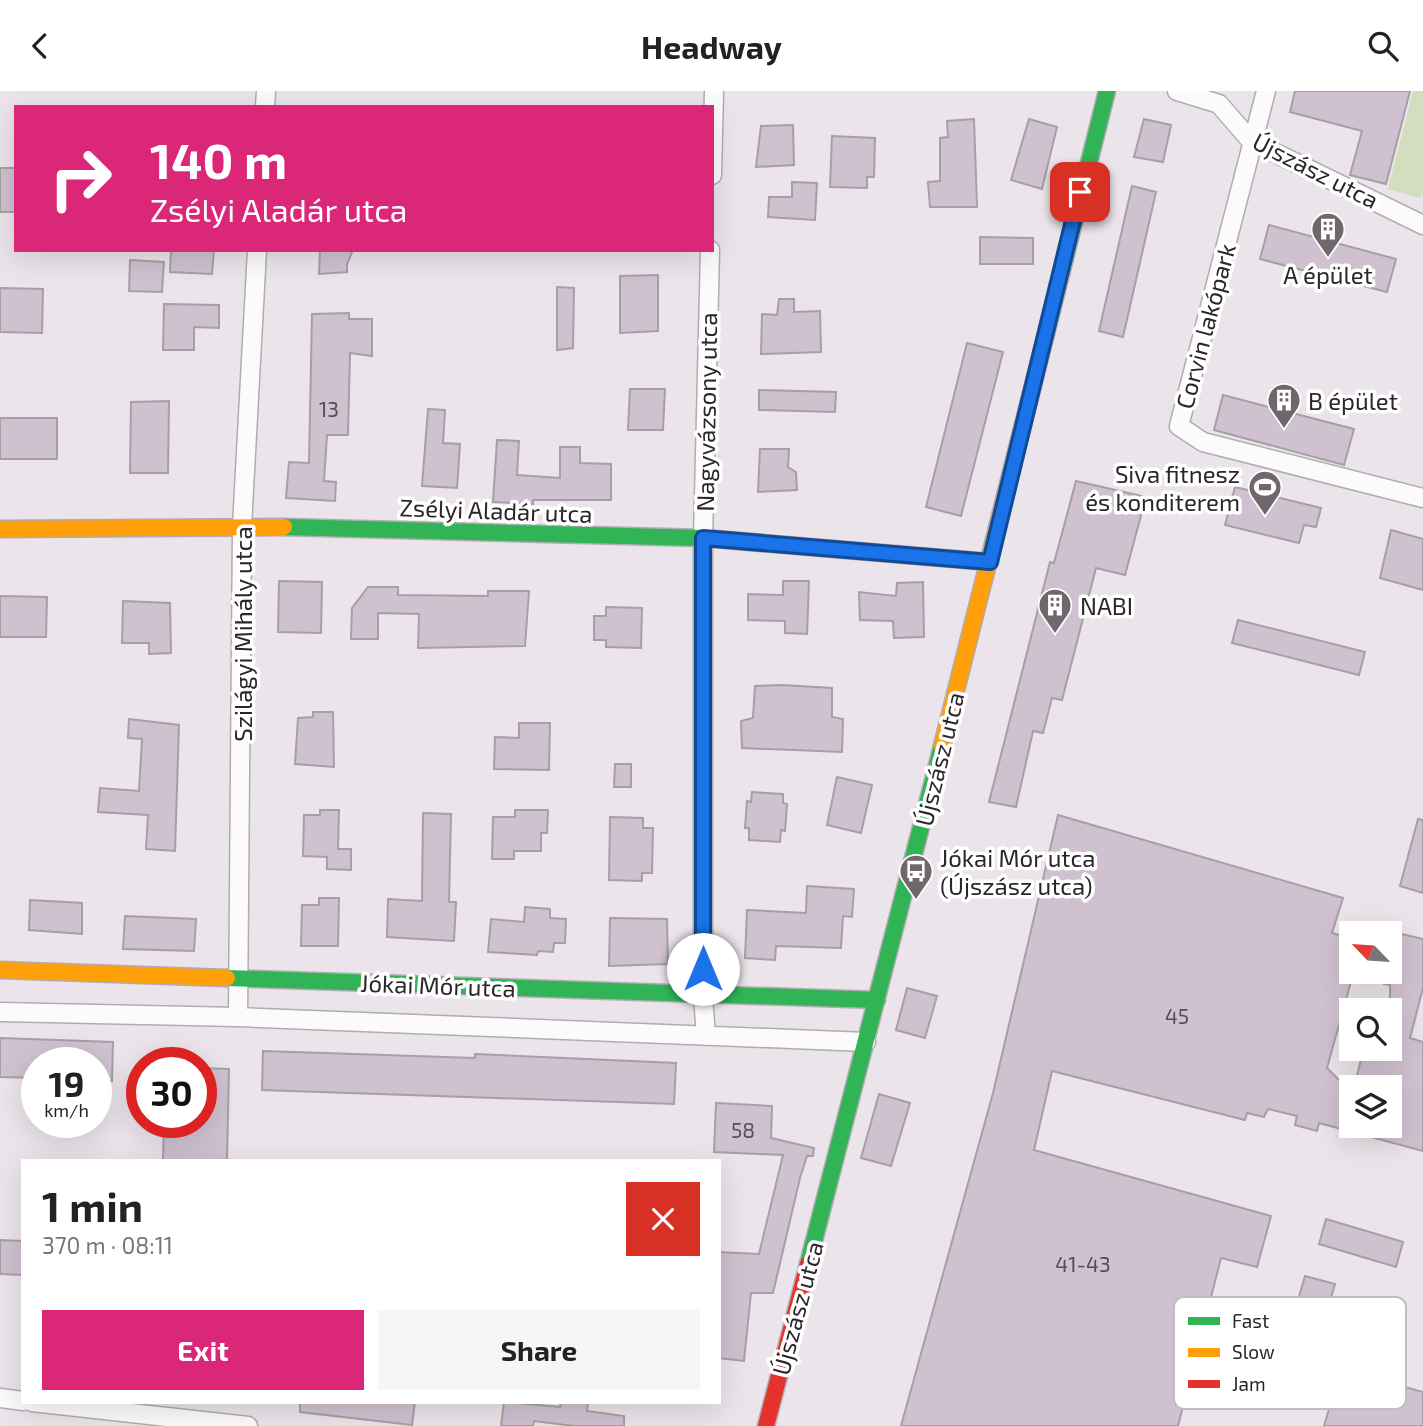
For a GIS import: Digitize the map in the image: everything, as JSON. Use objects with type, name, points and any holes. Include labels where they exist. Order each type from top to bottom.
[{"type":"street","name":"Újszász utca","points":[[766,1426],[990,562],[1107,91]]},
{"type":"street","name":"Újszász utca","points":[[1177,91],[1219,104],[1251,141],[1423,225]]},
{"type":"street","points":[[1251,141],[1266,91]]},
{"type":"street","name":"Corvin lakópark","points":[[1251,141],[1179,426],[1203,442],[1423,498]]},
{"type":"street","name":"Szilágyi Mihály utca","points":[[238,1017],[242,526],[257,252]]},
{"type":"street","name":"Nagyvázsony utca","points":[[706,1036],[703,996],[703,538],[710,252]]},
{"type":"street","name":"Zsélyi Aladár utca","points":[[0,529],[242,526],[703,538],[990,562]]},
{"type":"street","name":"Jókai Mór utca","points":[[0,970],[877,1000]]},
{"type":"street","name":"Jókai Mór utca","points":[[0,1012],[238,1017],[866,1042]]},
{"type":"street","points":[[0,1398],[21,1401]]},
{"type":"street","points":[[50,1404],[247,1426]]},
{"type":"green space","points":[[1413,91],[1423,91],[1423,194],[1420,198],[1388,189]]},
{"type":"building","points":[[1295,91],[1410,91],[1386,184],[1350,175],[1362,131],[1290,112]]},
{"type":"building","points":[[974,119],[977,207],[930,207],[928,182],[940,181],[940,138],[948,137],[947,121]]},
{"type":"building","points":[[1029,119],[1057,127],[1042,189],[1011,180]]},
{"type":"building","points":[[1144,119],[1171,125],[1163,162],[1134,157]]},
{"type":"building","points":[[793,125],[794,165],[756,167],[761,126]]},
{"type":"building","points":[[832,136],[875,138],[874,177],[867,177],[867,188],[830,187]]},
{"type":"building","points":[[0,168],[14,168],[14,212],[0,212]]},
{"type":"building","points":[[792,182],[817,183],[815,220],[768,217],[769,197],[792,197]]},
{"type":"building","points":[[1132,186],[1156,192],[1123,337],[1099,331]]},
{"type":"building","name":"A épület","points":[[1269,225],[1396,259],[1387,292],[1260,259]]},
{"type":"building","points":[[980,237],[1033,238],[1033,264],[980,264]]},
{"type":"building","points":[[171,252],[214,252],[212,274],[170,272]]},
{"type":"building","points":[[320,252],[352,252],[347,272],[319,274]]},
{"type":"building","points":[[130,260],[164,262],[162,292],[129,291]]},
{"type":"building","points":[[658,275],[658,331],[620,333],[620,276]]},
{"type":"building","points":[[557,287],[574,288],[573,348],[557,350]]},
{"type":"building","points":[[0,288],[43,289],[42,333],[0,332]]},
{"type":"building","points":[[779,299],[794,299],[794,312],[820,311],[821,352],[761,354],[762,314],[777,315]]},
{"type":"building","points":[[164,304],[219,305],[219,328],[194,327],[194,350],[163,350]]},
{"type":"building","points":[[349,313],[349,319],[372,319],[372,356],[350,353],[348,435],[327,435],[324,481],[336,482],[335,501],[286,498],[289,462],[309,463],[312,314]]},
{"type":"building","points":[[967,343],[1003,352],[961,516],[926,507]]},
{"type":"building","points":[[630,389],[665,389],[663,430],[628,430]]},
{"type":"building","points":[[759,390],[836,392],[835,412],[759,410]]},
{"type":"building","name":"B épület","points":[[1223,395],[1354,429],[1344,465],[1214,430]]},
{"type":"building","points":[[169,401],[168,473],[130,473],[131,402]]},
{"type":"building","points":[[428,409],[445,410],[443,443],[460,444],[457,488],[422,486]]},
{"type":"building","points":[[0,418],[57,418],[57,459],[0,459]]},
{"type":"building","points":[[497,440],[519,441],[517,475],[560,478],[560,447],[580,447],[580,463],[611,464],[611,500],[533,500],[533,504],[493,502]]},
{"type":"building","points":[[760,449],[789,449],[788,467],[796,472],[797,490],[758,492]]},
{"type":"building","points":[[1076,481],[1146,497],[1125,575],[1096,568],[1062,700],[1052,698],[1043,733],[1033,731],[1016,807],[989,802],[1050,562],[1054,563]]},
{"type":"building","name":"Siva fitnesz és konditerem","points":[[1235,487],[1321,508],[1316,527],[1304,525],[1299,543],[1225,525]]},
{"type":"building","points":[[1391,530],[1423,539],[1423,590],[1380,578]]},
{"type":"building","points":[[279,581],[322,582],[321,633],[278,632]]},
{"type":"building","points":[[783,581],[809,581],[807,634],[785,633],[785,621],[748,620],[748,594],[783,595]]},
{"type":"building","points":[[923,582],[924,637],[894,638],[893,621],[860,620],[859,592],[896,596],[897,583]]},
{"type":"building","points":[[368,587],[398,587],[398,595],[488,596],[488,591],[529,591],[525,646],[418,648],[419,614],[378,613],[378,639],[351,639],[352,608]]},
{"type":"building","points":[[0,596],[47,597],[46,637],[0,637]]},
{"type":"building","points":[[123,601],[170,603],[171,653],[149,654],[149,643],[122,643]]},
{"type":"building","points":[[606,607],[642,608],[641,648],[606,647],[606,640],[594,640],[594,616],[606,616]]},
{"type":"building","points":[[1238,620],[1365,652],[1359,675],[1232,643]]},
{"type":"building","points":[[755,686],[832,688],[832,717],[843,719],[842,752],[742,748],[741,721],[753,718]]},
{"type":"building","points":[[313,712],[333,712],[334,767],[295,764],[298,718],[313,717]]},
{"type":"building","points":[[129,719],[179,725],[175,851],[146,849],[148,815],[98,812],[100,788],[139,791],[142,739],[128,738]]},
{"type":"building","points":[[519,723],[550,723],[549,770],[494,769],[495,737],[519,738]]},
{"type":"building","points":[[615,764],[631,764],[631,787],[614,787]]},
{"type":"building","points":[[837,777],[872,785],[861,833],[827,825]]},
{"type":"building","points":[[752,792],[783,794],[783,803],[787,804],[785,831],[781,830],[780,842],[749,840],[749,828],[745,828],[747,801],[751,802]]},
{"type":"building","points":[[320,810],[339,810],[338,849],[351,849],[351,870],[327,869],[327,857],[303,856],[304,815],[320,815]]},
{"type":"building","points":[[515,810],[548,810],[547,833],[541,833],[541,851],[514,851],[514,859],[492,859],[493,817],[515,817]]},
{"type":"building","points":[[423,813],[451,814],[449,902],[456,902],[454,941],[387,937],[388,899],[422,901]]},
{"type":"building","points":[[1058,815],[1343,898],[1332,933],[1339,935],[1339,984],[1350,984],[1346,998],[1339,998],[1339,1025],[1327,1068],[1339,1080],[1339,1128],[1319,1123],[1317,1131],[1295,1125],[1297,1116],[1268,1109],[1264,1117],[1247,1113],[1245,1120],[1052,1071],[1034,1150],[1271,1216],[1257,1267],[1221,1258],[1211,1297],[1174,1297],[1174,1409],[1182,1409],[1178,1426],[901,1426],[993,1093]]},
{"type":"building","points":[[610,817],[643,818],[643,828],[653,828],[652,873],[642,873],[642,881],[609,880]]},
{"type":"building","points":[[1418,819],[1423,820],[1423,893],[1400,886]]},
{"type":"building","points":[[807,886],[854,889],[852,917],[843,916],[841,948],[776,946],[775,960],[745,958],[747,910],[806,913]]},
{"type":"building","points":[[319,898],[339,898],[338,946],[301,946],[302,905],[319,905]]},
{"type":"building","points":[[30,900],[82,903],[82,934],[29,930]]},
{"type":"building","points":[[525,907],[550,909],[550,918],[566,919],[565,943],[554,943],[553,952],[538,951],[537,955],[488,952],[491,919],[524,922]]},
{"type":"building","points":[[125,916],[196,919],[194,951],[123,949]]},
{"type":"building","points":[[610,918],[667,919],[668,964],[609,966]]},
{"type":"building","points":[[1402,934],[1423,939],[1423,988],[1410,1038],[1423,1042],[1423,1151],[1375,1138],[1402,1138],[1402,1075],[1357,1075],[1361,1061],[1402,1061],[1402,998],[1390,998],[1390,985],[1384,984],[1402,984]]},
{"type":"building","points":[[907,988],[937,996],[925,1038],[896,1030]]},
{"type":"building","points":[[0,1038],[113,1042],[112,1081],[112,1047],[21,1047],[21,1078],[0,1077]]},
{"type":"building","points":[[263,1051],[475,1058],[475,1054],[676,1063],[674,1104],[262,1090]]},
{"type":"building","points":[[217,1069],[229,1069],[227,1159],[163,1159],[164,1138],[217,1138]]},
{"type":"building","points":[[879,1094],[910,1103],[891,1166],[861,1158]]},
{"type":"building","points":[[716,1103],[772,1106],[771,1138],[814,1148],[813,1156],[807,1156],[800,1178],[773,1293],[751,1293],[744,1361],[721,1358],[721,1252],[759,1254],[783,1155],[714,1152]]},
{"type":"building","points":[[1326,1219],[1403,1242],[1396,1267],[1319,1244]]},
{"type":"building","points":[[0,1240],[21,1241],[21,1275],[0,1274]]},
{"type":"building","points":[[1305,1276],[1335,1284],[1331,1297],[1299,1297]]},
{"type":"building","points":[[1406,1387],[1423,1392],[1423,1426],[1324,1426],[1329,1409],[1406,1409]]},
{"type":"building","points":[[300,1404],[415,1404],[412,1425],[300,1412]]},
{"type":"building","points":[[504,1404],[560,1407],[561,1404],[588,1404],[587,1411],[624,1416],[624,1426],[574,1426],[534,1421],[533,1426],[501,1426]]},
{"type":"traffic: fast","points":[[1061,274],[1107,91]]},
{"type":"traffic: fast","points":[[284,527],[703,538],[990,562]]},
{"type":"traffic: fast","points":[[808,1264],[942,746]]},
{"type":"traffic: fast","points":[[227,978],[877,1000]]},
{"type":"traffic: slow","points":[[942,746],[1061,274]]},
{"type":"traffic: slow","points":[[0,529],[284,527]]},
{"type":"traffic: slow","points":[[0,970],[227,978]]},
{"type":"traffic: jam","points":[[766,1426],[808,1264]]},
{"type":"place","name":"A épület","points":[[1328,259]]},
{"type":"place","name":"B épület","points":[[1284,430]]},
{"type":"place","name":"Siva fitnesz és konditerem","points":[[1265,517]]},
{"type":"place","name":"NABI","points":[[1055,635]]},
{"type":"place","name":"Jókai Mór utca (Újszász utca)","points":[[916,901]]},
{"type":"route","points":[[703,969],[703,538],[863,554],[990,562],[1080,192]]}]
